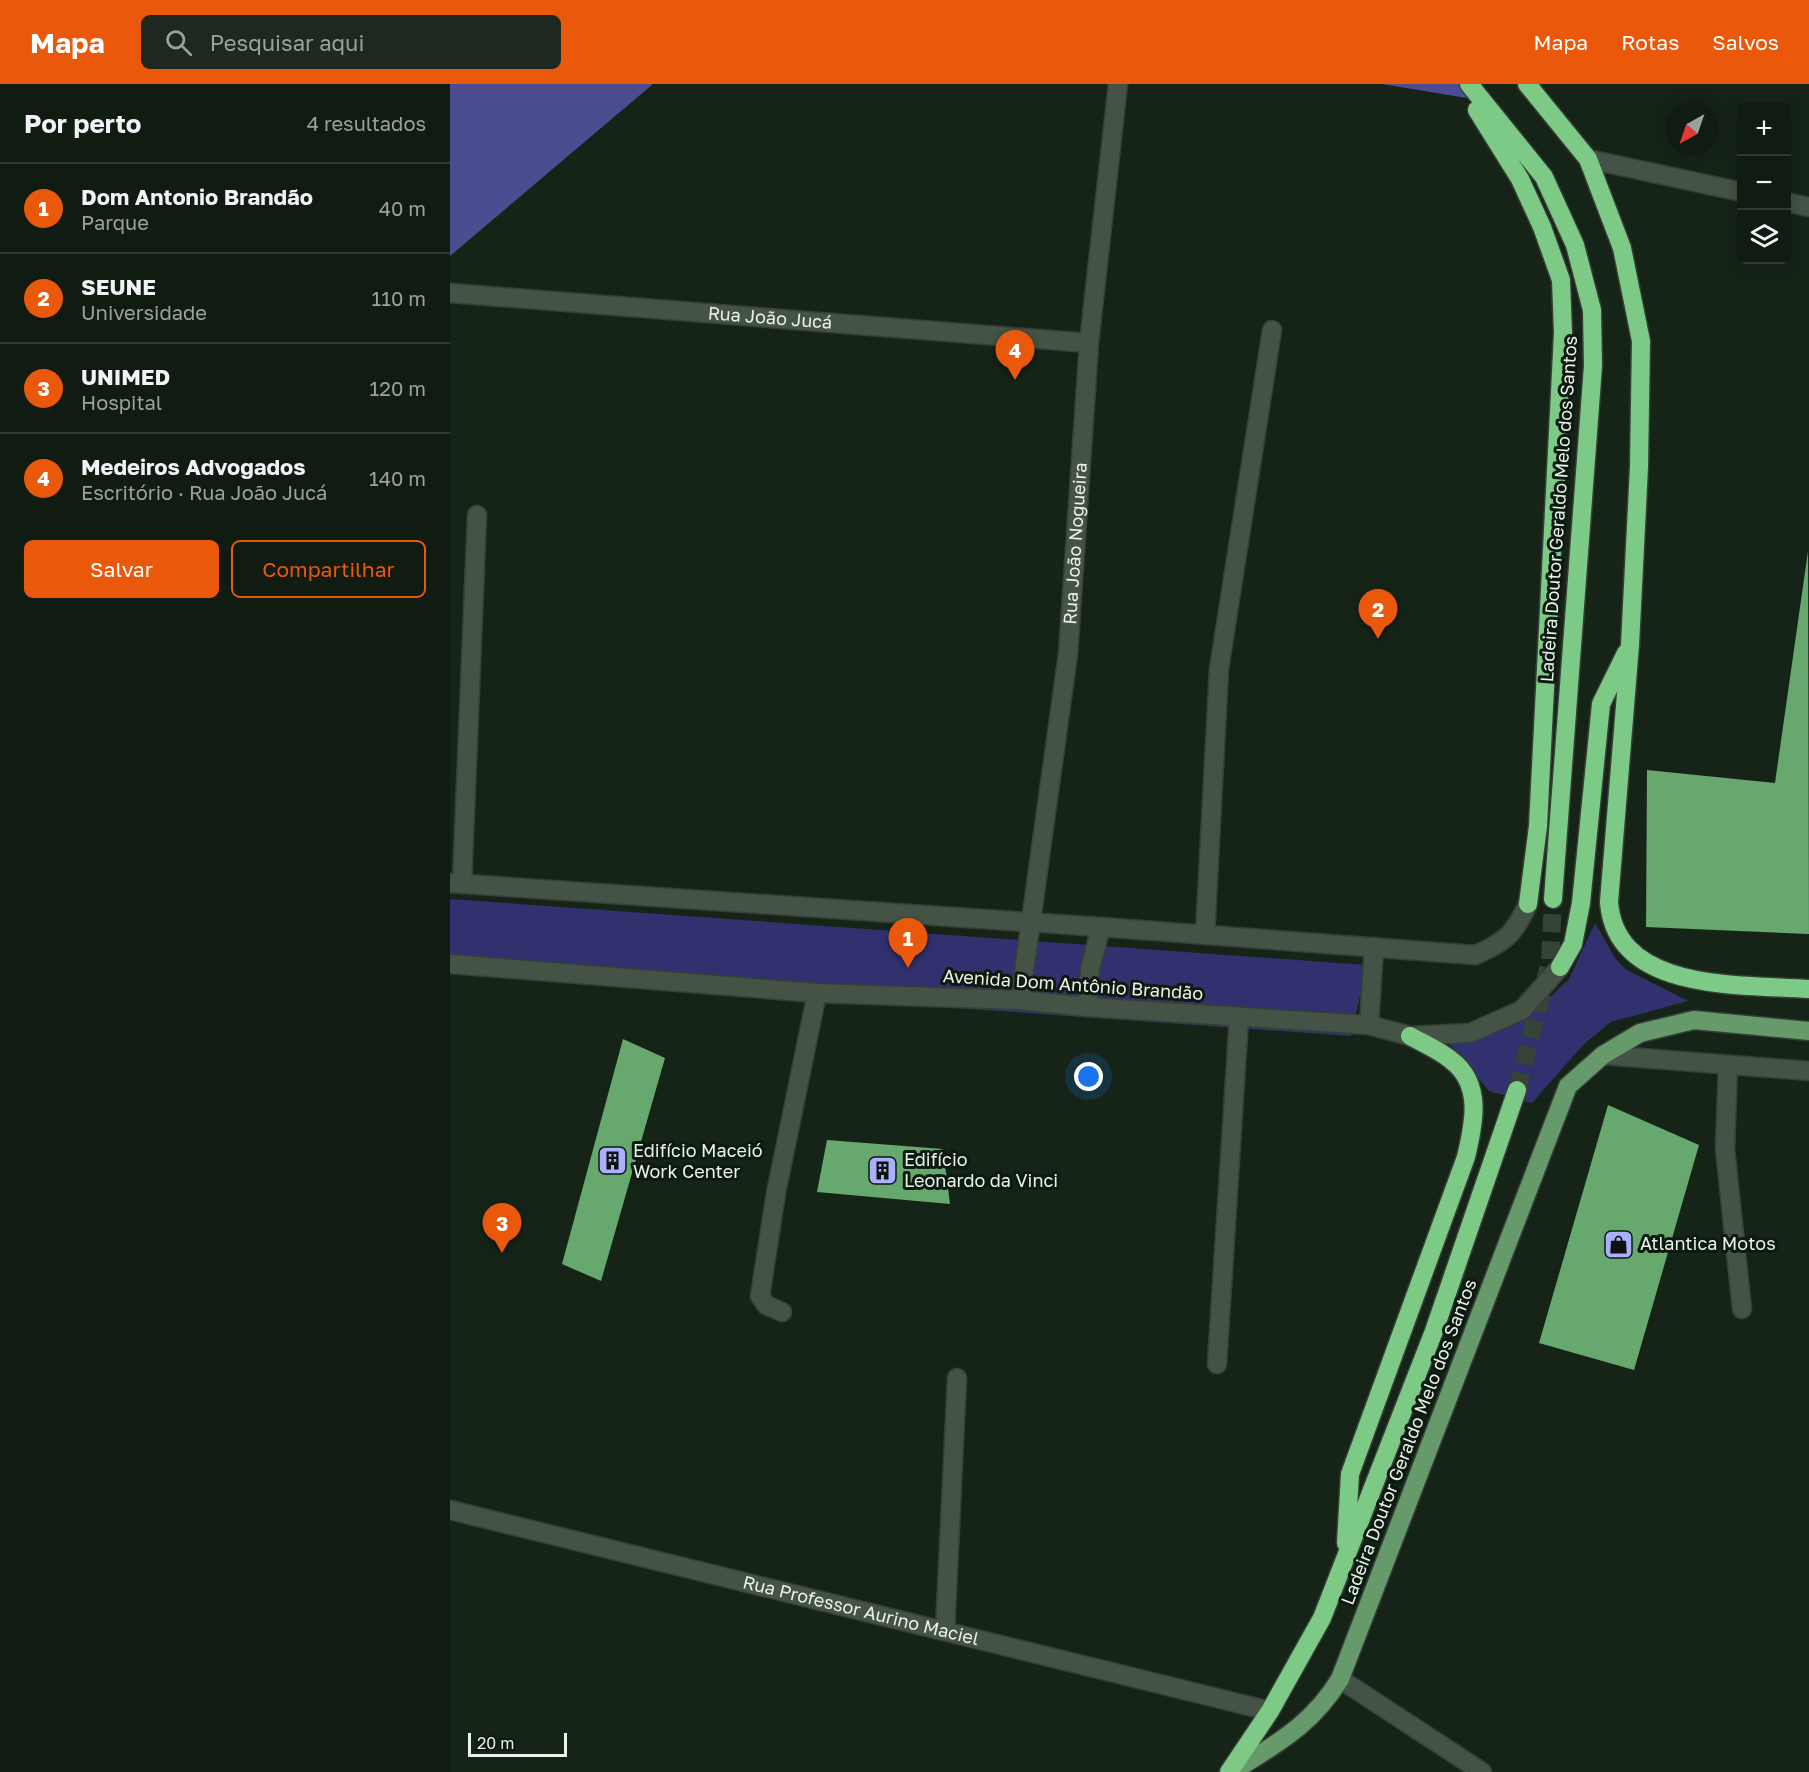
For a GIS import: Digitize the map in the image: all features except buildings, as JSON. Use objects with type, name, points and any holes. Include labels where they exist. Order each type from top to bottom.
[{"type":"highway","points":[[1458,84],[1487,123],[1520,179],[1542,227],[1561,280],[1563,333],[1538,826],[1528,904]]},
{"type":"highway","name":"Ladeira Doutor Geraldo Melo dos Santos","points":[[1469,84],[1544,177],[1575,245],[1592,310],[1593,366],[1553,899]]},
{"type":"highway","points":[[1527,84],[1588,159],[1622,248],[1641,341],[1639,467],[1630,645],[1609,902],[1610,921],[1621,942],[1641,960],[1661,970],[1707,982],[1809,989]]},
{"type":"highway","points":[[1560,967],[1573,944],[1581,903],[1601,704],[1630,645]]},
{"type":"highway","points":[[1345,1561],[1350,1474],[1466,1157],[1476,1117],[1473,1092],[1453,1061],[1410,1036]]},
{"type":"highway","name":"Ladeira Doutor Geraldo Melo dos Santos","points":[[1231,1772],[1270,1711],[1322,1618],[1434,1331],[1517,1090]]},
{"type":"main road","points":[[1603,1055],[1640,1033],[1694,1020],[1809,1031]]},
{"type":"main road","name":"Ladeira Doutor Geraldo Melo dos Santos","points":[[1231,1772],[1304,1724],[1325,1704],[1340,1679],[1568,1086],[1603,1055]]},
{"type":"street","name":"Rua João Nogueira","points":[[1020,1000],[1068,654],[1089,343],[1118,84]]},
{"type":"street","points":[[1588,159],[1737,191]]},
{"type":"street","points":[[1791,203],[1809,207]]},
{"type":"street","name":"Rua João Jucá","points":[[450,293],[1089,343]]},
{"type":"street","points":[[1205,935],[1219,669],[1272,330]]},
{"type":"street","points":[[477,515],[456,883],[1101,927],[1475,956],[1498,946],[1515,931],[1528,904]]},
{"type":"street","points":[[1086,1008],[1090,969],[1101,927]]},
{"type":"street","points":[[1369,1025],[1374,947]]},
{"type":"street","name":"Avenida Dom Antônio Brandão","points":[[450,964],[817,993],[1020,1000],[1086,1008],[1369,1025],[1410,1036],[1470,1033],[1522,1010],[1560,967]]},
{"type":"street","points":[[782,1312],[766,1305],[760,1296],[776,1192],[817,993]]},
{"type":"street","points":[[1217,1364],[1239,1017]]},
{"type":"street","points":[[1603,1055],[1809,1071]]},
{"type":"street","points":[[1728,1065],[1725,1149],[1742,1309]]},
{"type":"street","points":[[945,1631],[957,1378]]},
{"type":"street","name":"Rua Professor Aurino Maciel","points":[[450,1510],[1270,1711]]},
{"type":"street","points":[[1340,1679],[1482,1772]]},
{"type":"shaded area","points":[[450,84],[653,84],[450,256]]},
{"type":"shaded area","points":[[1382,84],[1469,84],[1485,101]]},
{"type":"shaded area","points":[[450,899],[1367,965],[1351,1036],[450,972]]},
{"type":"shaded area","points":[[1595,923],[1615,958],[1625,969],[1688,1001],[1611,1022],[1584,1044],[1532,1103],[1489,1091],[1448,1042],[1530,1016],[1569,979]]},
{"type":"tunnel","points":[[1517,1090],[1550,962],[1553,899]]},
{"type":"place","name":"Medeiros Advogados","points":[[1015,380]]},
{"type":"place","name":"SEUNE","points":[[1378,639]]},
{"type":"place","name":"Dom Antonio Brandão","points":[[908,968]]},
{"type":"place","name":"Edifício Maceió Work Center","points":[[612,1161]]},
{"type":"place","name":"Edifício Leonardo da Vinci","points":[[883,1170]]},
{"type":"place","name":"Atlantica Motos","points":[[1619,1244]]},
{"type":"place","name":"UNIMED","points":[[502,1253]]}]
